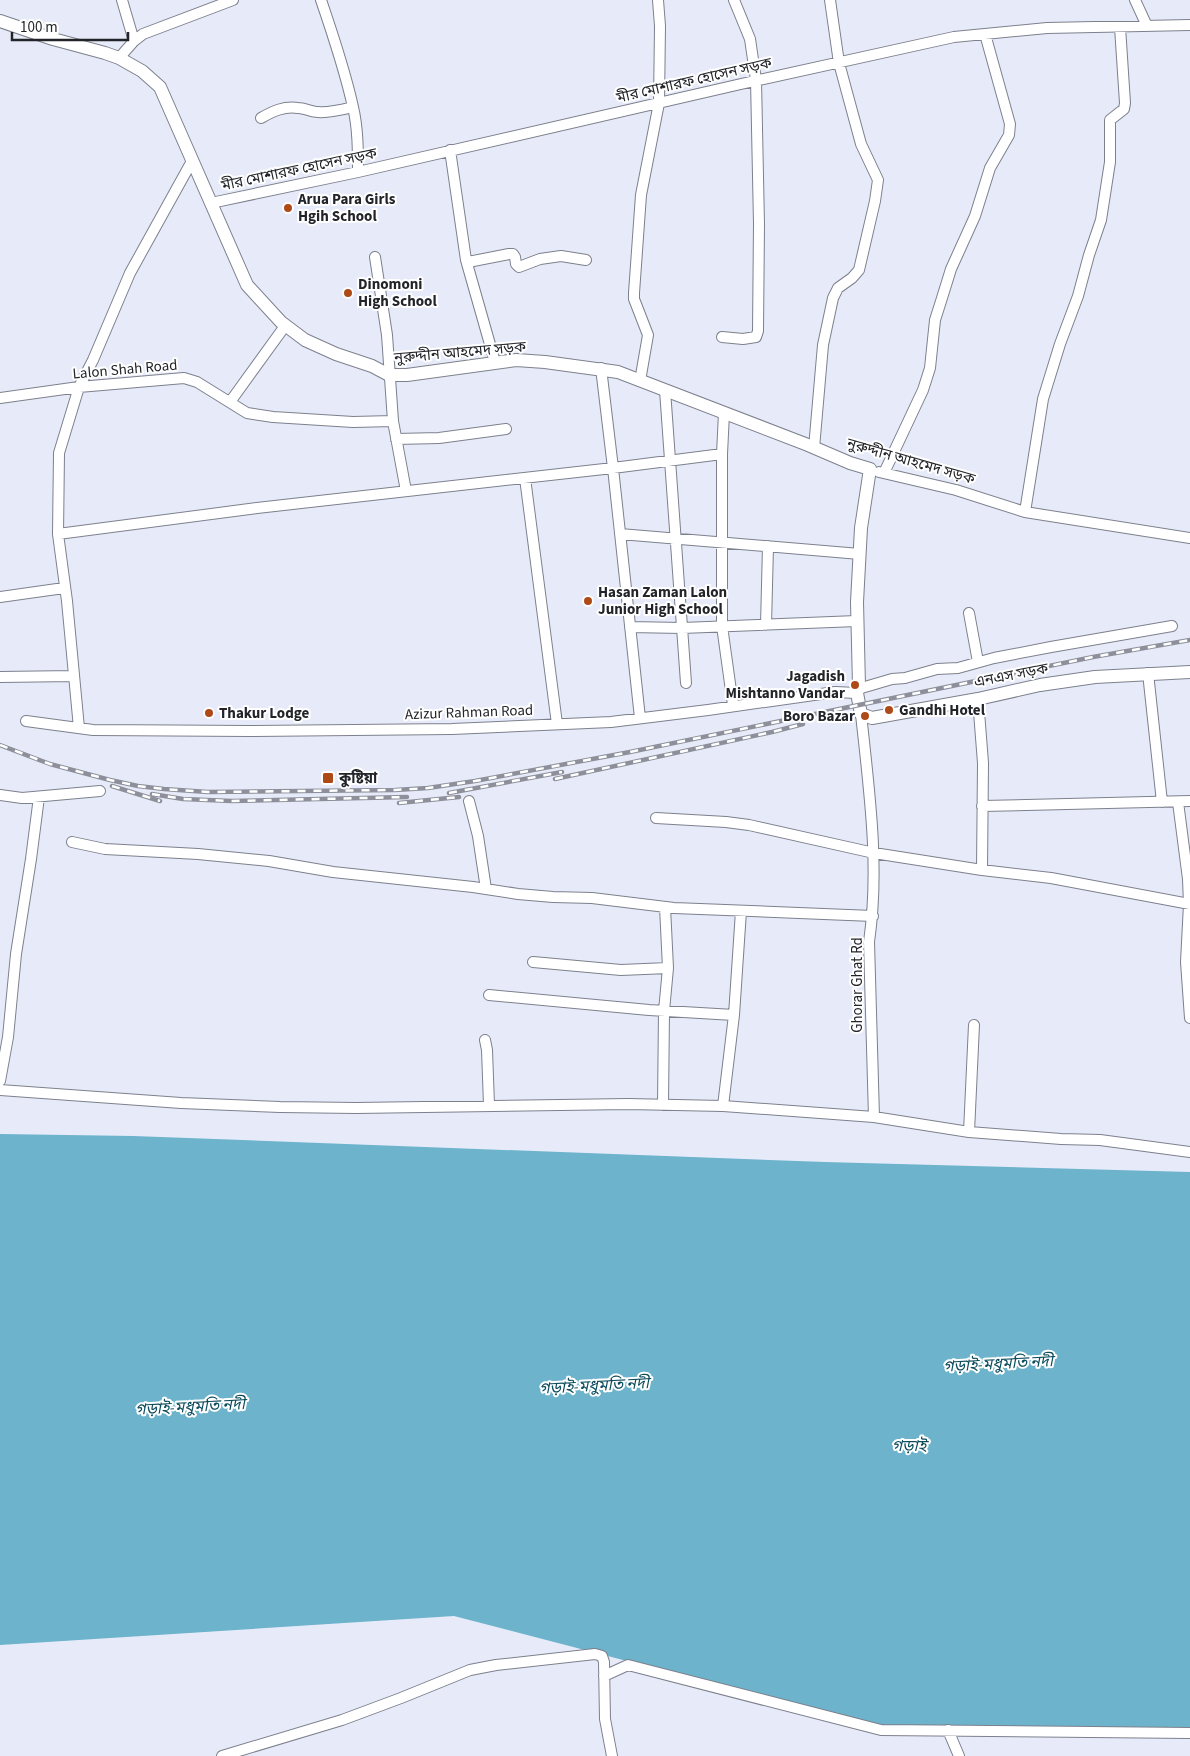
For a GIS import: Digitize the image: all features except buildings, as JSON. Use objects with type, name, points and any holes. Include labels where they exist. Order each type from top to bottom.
[{"type":"main road","name":"নুরুদ্দীন আহমেদ সড়ক","points":[[0,21],[119,58],[142,71],[160,87],[247,285],[285,326],[305,340],[336,354],[372,366],[389,375],[407,375],[495,362],[525,360],[601,368],[618,372],[850,463],[870,469]]},
{"type":"main road","points":[[861,714],[858,691],[857,602],[861,528],[870,469]]},
{"type":"main road","name":"এনএস সড়ক","points":[[861,714],[872,718],[1040,685],[1094,677],[1190,672]]},
{"type":"street","points":[[122,0],[134,41]]},
{"type":"street","points":[[119,58],[143,34],[233,0]]},
{"type":"street","points":[[320,0],[336,45],[353,108],[357,139],[358,172]]},
{"type":"street","points":[[640,381],[648,335],[634,299],[634,293],[641,196],[659,103],[660,26],[658,0]]},
{"type":"street","points":[[722,337],[751,339],[756,337],[758,331],[759,224],[756,80],[750,39],[734,0]]},
{"type":"street","points":[[814,448],[823,345],[833,298],[838,288],[852,278],[859,270],[878,180],[861,144],[839,63],[830,0]]},
{"type":"street","points":[[1135,0],[1147,26]]},
{"type":"street","name":"মীর মোশারফ হোসেন সড়ক","points":[[210,204],[954,37],[1046,28],[1190,25]]},
{"type":"street","points":[[1025,512],[1043,399],[1060,344],[1078,296],[1101,220],[1110,162],[1110,120],[1124,109],[1120,26]]},
{"type":"street","points":[[884,473],[923,390],[930,368],[935,320],[951,269],[975,216],[990,168],[1009,135],[1010,124],[985,34]]},
{"type":"street","points":[[261,118],[273,111],[286,108],[330,112],[353,108]]},
{"type":"street","points":[[450,150],[466,260],[495,362]]},
{"type":"street","points":[[79,728],[58,534],[59,453],[79,387],[93,360],[130,274],[192,161]]},
{"type":"street","points":[[468,262],[509,254],[513,254],[519,267],[540,259],[560,256],[586,260]]},
{"type":"street","points":[[376,257],[387,335],[393,421],[406,491]]},
{"type":"street","points":[[230,402],[285,326]]},
{"type":"street","points":[[601,368],[614,468],[640,718]]},
{"type":"street","name":"Lalon Shah Road","points":[[0,398],[79,387],[184,378],[197,382],[247,412],[273,417],[353,422],[393,421]]},
{"type":"street","points":[[665,390],[686,683]]},
{"type":"street","points":[[724,413],[722,454],[722,626],[733,705]]},
{"type":"street","points":[[396,439],[439,438],[506,429]]},
{"type":"street","points":[[58,534],[257,508],[722,454]]},
{"type":"street","name":"নুরুদ্দীন আহমেদ সড়ক","points":[[870,469],[956,490],[1025,512],[1190,538]]},
{"type":"street","points":[[525,478],[556,724]]},
{"type":"street","points":[[620,534],[860,554]]},
{"type":"street","points":[[766,625],[768,546]]},
{"type":"street","points":[[0,597],[64,588]]},
{"type":"street","points":[[969,613],[978,662]]},
{"type":"street","points":[[630,627],[682,628],[857,621]]},
{"type":"street","name":"Azizur Rahman Road","points":[[26,720],[93,730],[249,731],[452,728],[611,722],[835,692],[858,691],[892,679],[905,678],[937,669],[958,668],[1051,647],[1172,626]]},
{"type":"street","points":[[1148,673],[1162,802]]},
{"type":"street","points":[[0,677],[74,676]]},
{"type":"street","points":[[978,698],[983,763],[982,870]]},
{"type":"street","name":"Ghorar Ghat Rd","points":[[861,714],[874,853],[873,916],[869,942],[874,1116]]},
{"type":"street","points":[[0,795],[22,798],[100,791]]},
{"type":"street","points":[[0,1081],[8,1037],[16,954],[39,797]]},
{"type":"street","points":[[469,801],[478,836],[486,889]]},
{"type":"street","points":[[982,806],[1190,801]]},
{"type":"street","points":[[1178,802],[1190,904],[1186,962],[1190,1018]]},
{"type":"street","points":[[656,818],[749,825],[874,853],[982,870],[1051,878],[1190,904]]},
{"type":"street","points":[[72,842],[105,849],[198,854],[269,861],[333,872],[553,897],[592,898],[665,907],[873,916]]},
{"type":"street","points":[[663,1105],[664,1011],[668,968],[665,907]]},
{"type":"street","points":[[722,1106],[734,1015],[741,911]]},
{"type":"street","points":[[533,962],[621,970],[668,968]]},
{"type":"street","points":[[489,995],[664,1011],[734,1015]]},
{"type":"street","points":[[969,1132],[974,1025]]},
{"type":"street","points":[[485,1040],[489,1105]]},
{"type":"street","points":[[0,1090],[181,1103],[280,1107],[356,1108],[489,1105],[722,1106],[874,1116],[969,1132],[1100,1140],[1190,1152]]},
{"type":"street","points":[[222,1756],[342,1720],[470,1670],[496,1665],[595,1654],[602,1656],[604,1659],[605,1719],[612,1756]]},
{"type":"street","points":[[604,1676],[628,1665],[881,1730],[1190,1733]]},
{"type":"street","points":[[948,1730],[959,1756]]},
{"type":"water","name":"গড়াই","points":[[0,1134],[133,1136],[825,1162],[1190,1172],[1190,1730],[880,1727],[454,1616],[0,1645]]},
{"type":"railway","points":[[0,745],[50,764],[110,780],[164,789],[208,792],[428,788],[630,752],[1093,657],[1190,640]]},
{"type":"railway","points":[[555,779],[803,724]]},
{"type":"railway","points":[[449,793],[562,772]]},
{"type":"railway","points":[[112,786],[160,801]]},
{"type":"railway","points":[[152,794],[183,799],[232,801],[407,797]]},
{"type":"railway","points":[[399,803],[459,797]]},
{"type":"place","name":"Arua Para Girls Hgih School","points":[[288,208]]},
{"type":"place","name":"Dinomoni High School","points":[[348,293]]},
{"type":"place","name":"Hasan Zaman Lalon Junior High School","points":[[588,601]]},
{"type":"place","name":"Jagadish Mishtanno Vandar","points":[[855,685]]},
{"type":"place","name":"Gandhi Hotel","points":[[889,710]]},
{"type":"place","name":"Thakur Lodge","points":[[209,713]]},
{"type":"place","name":"Boro Bazar","points":[[865,716]]},
{"type":"place","name":"কুষ্টিয়া","points":[[328,778]]},
{"type":"water label","name":"গড়াই-মধুমতি নদী","points":[[998,1363]]},
{"type":"water label","name":"গড়াই-মধুমতি নদী","points":[[594,1385]]},
{"type":"water label","name":"গড়াই-মধুমতি নদী","points":[[190,1406]]}]
